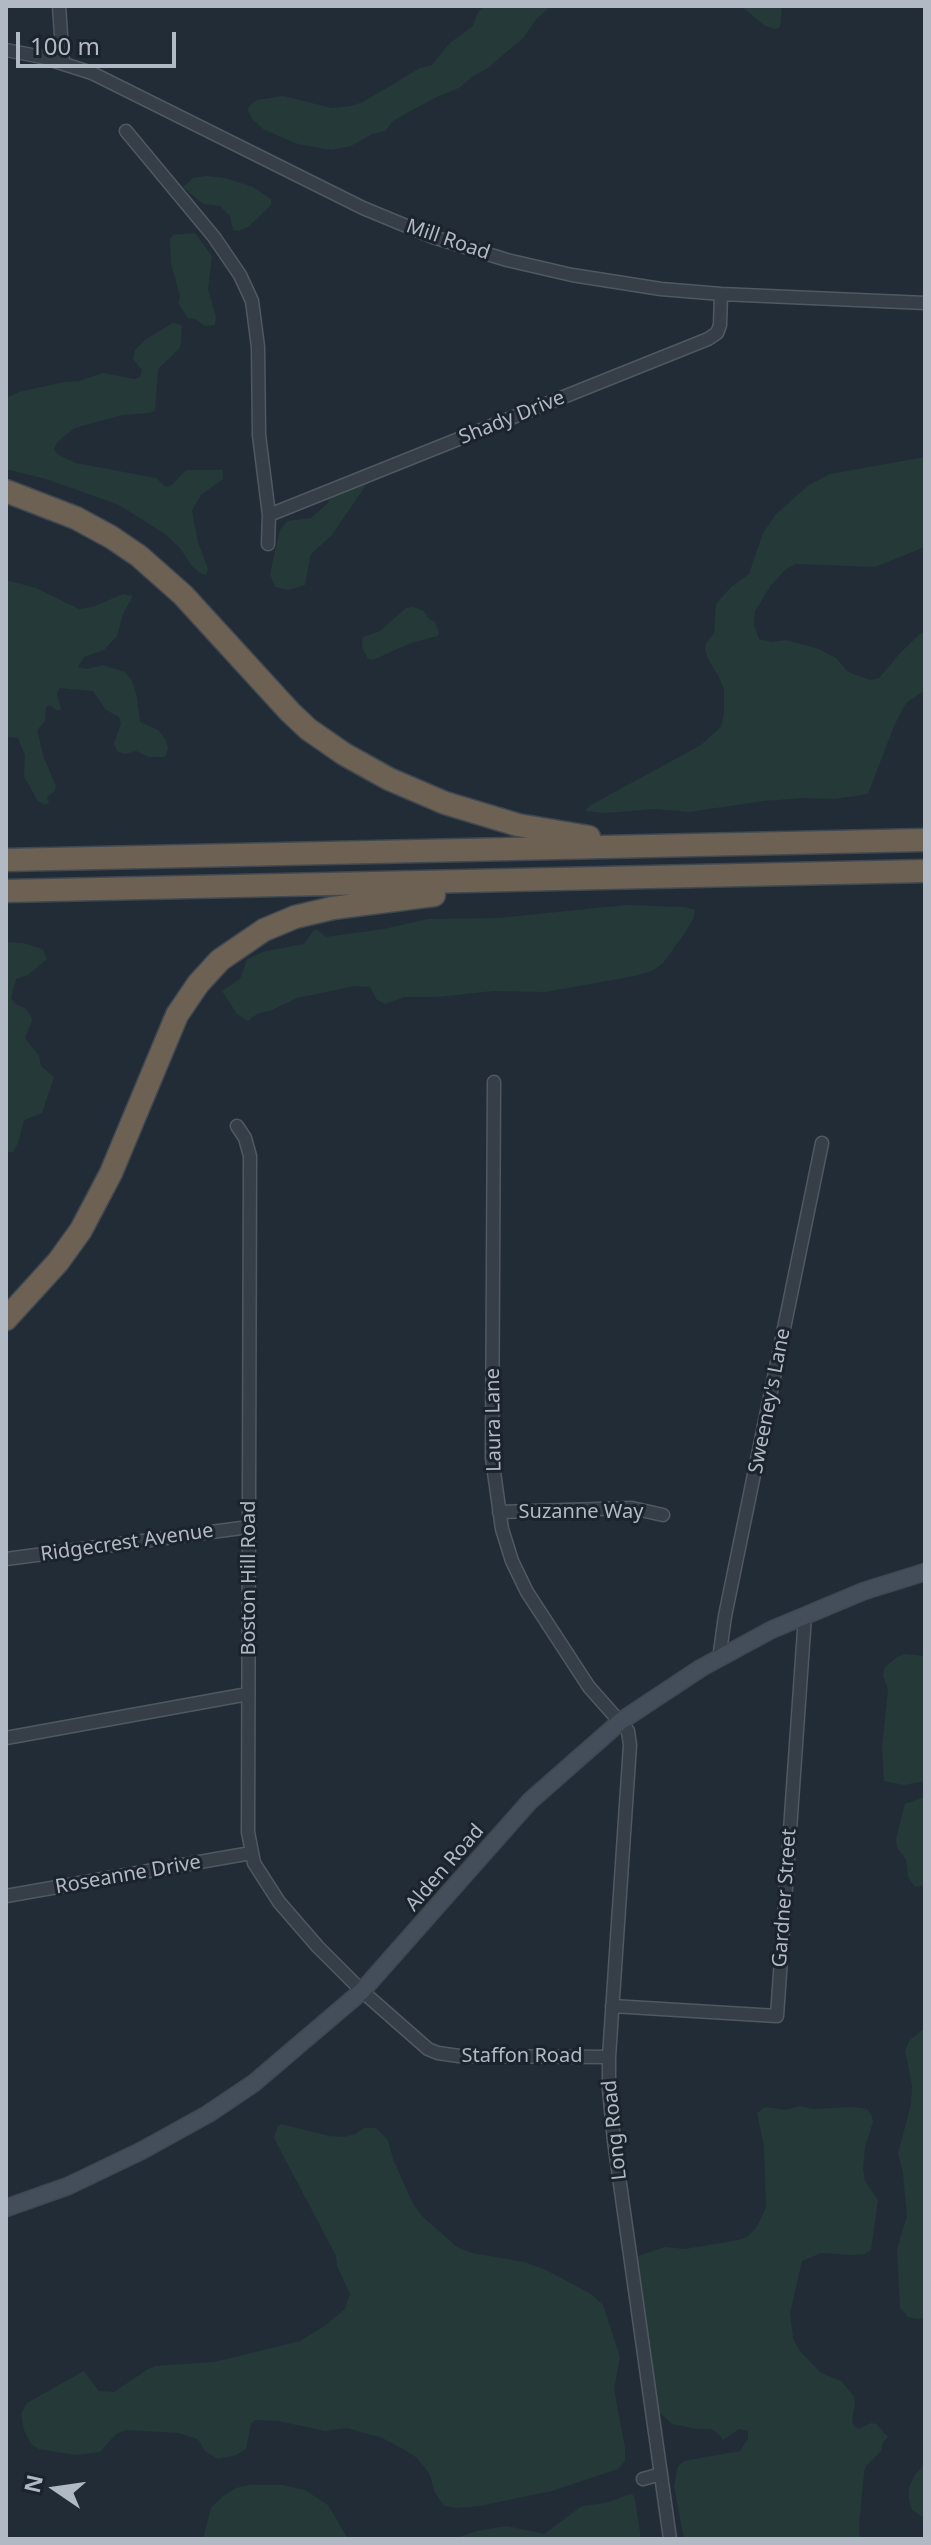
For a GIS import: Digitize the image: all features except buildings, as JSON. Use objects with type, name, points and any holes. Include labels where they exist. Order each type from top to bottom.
[{"type":"highway","points":[[6,491],[76,518],[139,556],[183,595],[290,712],[325,741],[366,767],[415,791],[495,819],[562,833],[662,846]]},
{"type":"highway","points":[[6,860],[925,840]]},
{"type":"highway","points":[[6,891],[925,871]]},
{"type":"highway","points":[[6,1319],[58,1262],[81,1230],[111,1173],[177,1015],[198,984],[234,949],[264,930],[313,912],[559,879]]},
{"type":"main road","name":"Alden Road","points":[[6,2208],[99,2172],[208,2114],[254,2083],[362,1991],[530,1801],[621,1721],[771,1630],[864,1591],[925,1572]]},
{"type":"street","points":[[59,6],[63,63]]},
{"type":"street","name":"Mill Road","points":[[6,50],[63,63],[115,83],[326,191],[456,245],[507,260],[572,275],[661,289],[925,303]]},
{"type":"street","points":[[126,131],[214,237],[251,296],[256,319],[259,426],[269,515],[268,544]]},
{"type":"street","name":"Shady Drive","points":[[269,515],[708,339],[717,333],[720,325],[721,294]]},
{"type":"street","name":"Laura Lane","points":[[494,1082],[492,1458],[499,1512],[512,1561],[527,1592],[589,1687],[621,1721]]},
{"type":"street","name":"Boston Hill Road","points":[[237,1126],[245,1138],[250,1156],[248,1832],[251,1853],[259,1873],[288,1913],[362,1991]]},
{"type":"street","name":"Sweeney's Lane","points":[[719,1659],[725,1616],[822,1143]]},
{"type":"street","name":"Suzanne Way","points":[[499,1512],[632,1508],[663,1515]]},
{"type":"street","name":"Ridgecrest Avenue","points":[[6,1559],[249,1527]]},
{"type":"street","name":"Gardner Street","points":[[612,2006],[777,2016],[805,1616]]},
{"type":"street","points":[[6,1738],[248,1694]]},
{"type":"street","name":"Long Road","points":[[621,1721],[628,1731],[630,1745],[609,2089],[670,2539]]},
{"type":"street","name":"Roseanne Drive","points":[[6,1896],[251,1853]]},
{"type":"street","name":"Staffon Road","points":[[362,1991],[419,2044],[438,2053],[459,2056],[609,2057]]},
{"type":"street","points":[[643,2479],[661,2474]]},
{"type":"green space","points":[[484,6],[551,6],[537,18],[524,37],[488,68],[459,88],[393,121],[385,131],[372,134],[351,146],[331,150],[298,144],[263,129],[252,119],[248,110],[250,105],[257,100],[283,96],[332,108],[363,102],[420,68],[432,65],[450,43],[473,26]]},
{"type":"green space","points":[[741,6],[782,6],[780,27],[765,26]]},
{"type":"green space","points":[[206,176],[253,187],[271,199],[271,205],[248,227],[233,230],[230,216],[220,206],[203,204],[183,187],[193,178]]},
{"type":"green space","points":[[195,233],[212,256],[208,290],[216,316],[215,325],[205,326],[188,318],[178,303],[180,296],[171,264],[170,239],[173,235]]},
{"type":"green space","points":[[173,323],[182,325],[181,343],[179,349],[158,369],[155,411],[122,415],[75,428],[58,441],[54,449],[57,454],[76,463],[156,478],[166,487],[186,470],[223,470],[223,479],[201,495],[192,511],[198,542],[208,569],[206,575],[192,566],[180,548],[165,534],[119,505],[46,479],[6,469],[6,398],[19,392],[79,381],[103,373],[135,379],[140,377],[142,370],[133,359],[135,350],[146,339]]},
{"type":"green space","points":[[925,457],[925,547],[875,567],[796,564],[786,569],[771,585],[755,611],[754,625],[759,639],[772,642],[786,640],[819,649],[836,658],[848,672],[870,680],[879,678],[901,652],[921,633],[925,633],[925,690],[906,703],[868,794],[835,799],[764,801],[689,812],[654,809],[605,813],[585,811],[701,745],[721,727],[724,690],[705,650],[706,643],[714,634],[716,604],[731,587],[749,574],[763,533],[776,514],[809,485],[830,474]]},
{"type":"green space","points":[[365,479],[366,485],[332,535],[311,554],[305,585],[289,590],[275,587],[270,574],[280,530],[287,521],[311,518],[328,503],[332,490]]},
{"type":"green space","points":[[6,580],[36,588],[79,609],[93,607],[123,594],[133,596],[123,614],[117,636],[104,650],[84,657],[78,667],[86,669],[103,665],[125,672],[132,681],[137,697],[140,722],[158,730],[166,740],[168,749],[165,757],[149,757],[136,751],[118,752],[114,744],[121,723],[119,717],[106,710],[93,691],[60,688],[57,694],[61,710],[50,705],[46,707],[45,721],[37,730],[56,786],[47,797],[49,803],[45,805],[38,801],[24,777],[25,755],[18,738],[6,737]]},
{"type":"green space","points":[[406,608],[424,611],[435,622],[439,633],[437,636],[411,643],[373,660],[368,659],[362,647],[363,637],[380,631]]},
{"type":"green space","points":[[626,905],[695,910],[684,934],[663,963],[654,970],[635,976],[545,992],[493,991],[405,997],[385,1004],[377,1000],[370,987],[355,986],[297,998],[257,1014],[248,1021],[237,1014],[222,991],[240,979],[247,959],[266,951],[304,944],[316,929],[326,937],[428,919],[499,918]]},
{"type":"green space","points":[[6,942],[43,949],[47,959],[28,975],[16,979],[11,998],[31,1016],[25,1038],[39,1056],[41,1066],[54,1077],[42,1113],[24,1120],[13,1152],[6,1152]]},
{"type":"green space","points":[[905,1654],[925,1656],[925,1781],[904,1785],[884,1781],[882,1747],[888,1690],[883,1675],[885,1667]]},
{"type":"green space","points":[[925,1797],[925,1885],[915,1887],[908,1877],[906,1859],[897,1848],[896,1839],[905,1804]]},
{"type":"green space","points":[[925,2030],[925,2318],[919,2319],[908,2317],[900,2308],[897,2249],[907,2216],[898,2153],[911,2105],[912,2086],[905,2050],[910,2040]]},
{"type":"green space","points":[[799,2106],[813,2109],[853,2107],[867,2109],[871,2114],[873,2122],[865,2147],[863,2170],[865,2181],[878,2200],[871,2250],[852,2255],[821,2253],[802,2261],[790,2313],[793,2338],[800,2351],[821,2373],[841,2381],[853,2395],[854,2426],[859,2429],[876,2424],[888,2437],[864,2472],[860,2539],[684,2539],[674,2486],[678,2466],[684,2461],[740,2451],[748,2439],[748,2431],[739,2429],[723,2440],[710,2429],[672,2424],[660,2413],[647,2376],[635,2268],[638,2256],[665,2247],[685,2249],[747,2237],[757,2227],[766,2207],[764,2146],[757,2113],[765,2107],[786,2110]]},
{"type":"green space","points":[[281,2124],[344,2137],[365,2128],[376,2128],[388,2140],[413,2204],[457,2247],[544,2269],[591,2294],[603,2305],[620,2357],[614,2389],[625,2461],[618,2469],[552,2491],[456,2508],[444,2506],[435,2492],[429,2473],[417,2458],[382,2438],[347,2428],[325,2431],[278,2421],[255,2420],[251,2424],[246,2449],[218,2459],[205,2451],[198,2439],[178,2433],[126,2430],[116,2434],[100,2452],[76,2455],[39,2449],[31,2444],[21,2414],[27,2403],[84,2371],[99,2391],[114,2392],[156,2366],[214,2362],[300,2341],[345,2309],[350,2294],[337,2266],[336,2256],[274,2138]]},
{"type":"green space","points":[[925,2464],[925,2518],[912,2510],[909,2487]]},
{"type":"green space","points":[[282,2485],[305,2490],[328,2505],[348,2539],[203,2539],[211,2508],[236,2488]]},
{"type":"green space","points":[[630,2494],[635,2499],[641,2539],[454,2539],[507,2526],[544,2534],[582,2506],[606,2503]]}]
